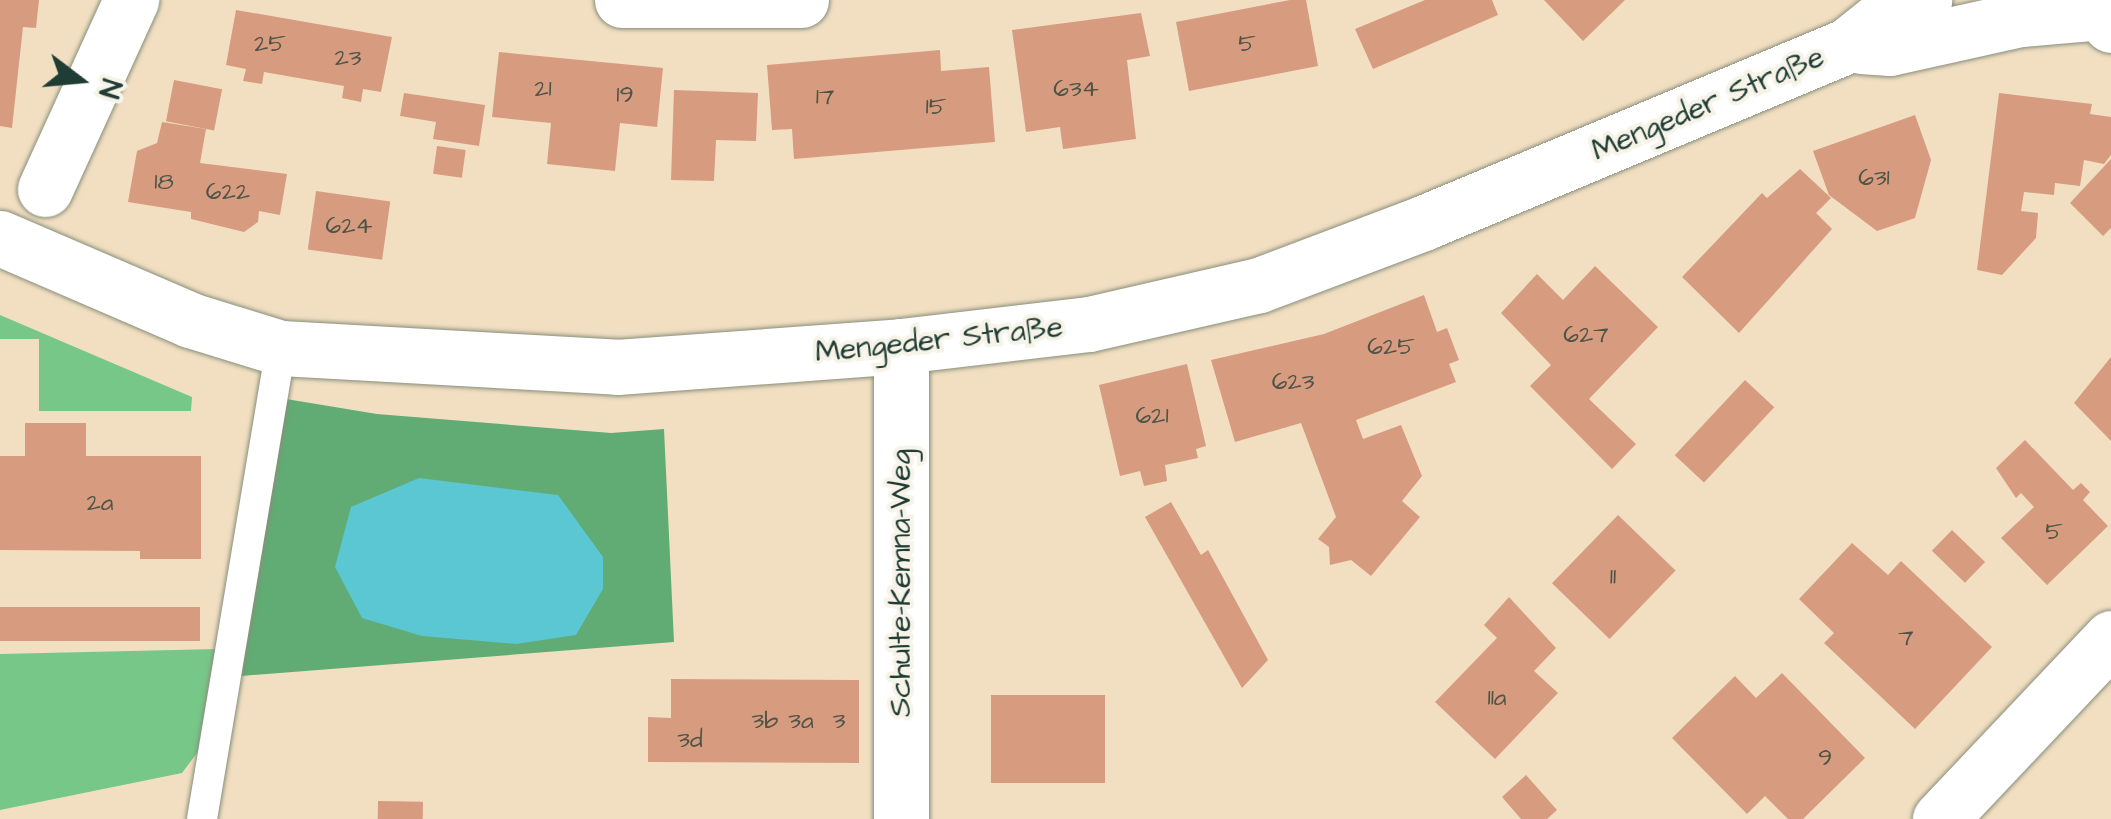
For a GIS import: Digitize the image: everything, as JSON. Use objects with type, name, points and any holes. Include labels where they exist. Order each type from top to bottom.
[{"type":"street","points":[[46,188],[131,0]]},
{"type":"street","points":[[622,0],[802,0]]},
{"type":"street","name":"Mengeder Straße","points":[[0,238],[190,320],[282,348],[617,367],[901,346],[1090,324],[1259,285],[1848,45],[1887,14],[1924,0]]},
{"type":"street","name":"Mengeder Straße","points":[[1848,45],[1890,48],[2020,20],[2104,12]]},
{"type":"street","name":"Schulte-Kemna-Weg","points":[[901,346],[901,819]]},
{"type":"street","points":[[1940,819],[2111,638]]},
{"type":"lane","points":[[202,819],[282,348]]},
{"type":"green space","points":[[0,315],[192,397],[191,411],[39,411],[39,339],[0,339]]},
{"type":"green space","points":[[280,398],[377,414],[611,433],[664,429],[674,642],[241,676]]},
{"type":"green space","points":[[218,649],[206,741],[182,773],[0,810],[0,654]]},
{"type":"water","points":[[419,478],[558,495],[603,557],[603,589],[576,635],[516,644],[422,636],[362,618],[335,567],[351,507]]},
{"type":"building","points":[[0,0],[39,0],[36,28],[23,27],[12,128],[0,126]]},
{"type":"building","points":[[1306,0],[1318,66],[1189,91],[1176,22]]},
{"type":"building","points":[[1425,0],[1492,0],[1498,15],[1373,69],[1355,29]]},
{"type":"building","points":[[1544,0],[1625,0],[1583,41]]},
{"type":"building","points":[[236,10],[392,37],[381,92],[363,89],[361,102],[342,98],[344,86],[264,72],[262,84],[243,81],[246,69],[226,65]]},
{"type":"building","points":[[1141,13],[1150,56],[1127,60],[1136,139],[1063,149],[1060,127],[1026,132],[1012,30]]},
{"type":"building","points":[[940,50],[941,71],[989,67],[995,142],[794,159],[792,129],[772,130],[767,65]]},
{"type":"building","points":[[499,52],[663,68],[657,127],[620,123],[615,171],[547,164],[551,123],[492,117]]},
{"type":"building","points":[[174,80],[222,89],[214,131],[166,121]]},
{"type":"building","points":[[674,90],[758,93],[756,141],[716,140],[714,181],[671,180]]},
{"type":"building","points":[[404,93],[485,105],[479,146],[433,139],[436,122],[400,116]]},
{"type":"building","points":[[1999,93],[2092,104],[2090,114],[2111,117],[2111,155],[2104,164],[2084,160],[2080,186],[2055,183],[2054,195],[2024,192],[2021,211],[2038,213],[2036,238],[2002,275],[1977,270]]},
{"type":"building","points":[[1915,115],[1931,160],[1915,218],[1877,231],[1829,195],[1813,151]]},
{"type":"building","points":[[162,122],[206,129],[200,163],[287,174],[280,215],[259,211],[258,222],[244,232],[191,219],[191,212],[128,202],[137,151],[157,143]]},
{"type":"building","points":[[437,146],[466,150],[462,178],[433,174]]},
{"type":"building","points":[[2111,159],[2111,228],[2103,236],[2070,203]]},
{"type":"building","points":[[1800,169],[1831,198],[1816,213],[1832,229],[1739,333],[1682,277],[1762,193],[1767,198]]},
{"type":"building","points":[[316,191],[390,201],[382,260],[308,249]]},
{"type":"building","points":[[1595,266],[1658,327],[1589,399],[1636,444],[1612,469],[1530,386],[1551,365],[1501,313],[1537,274],[1563,300]]},
{"type":"building","points":[[1424,295],[1437,332],[1447,328],[1459,360],[1449,364],[1456,382],[1356,420],[1363,439],[1401,425],[1422,476],[1402,501],[1420,517],[1371,576],[1351,560],[1330,565],[1329,547],[1318,539],[1336,517],[1301,423],[1235,442],[1211,360],[1324,334]]},
{"type":"building","points":[[2111,357],[2111,441],[2074,403]]},
{"type":"building","points":[[1187,364],[1206,446],[1196,449],[1198,458],[1165,465],[1167,481],[1144,486],[1140,471],[1120,476],[1099,385]]},
{"type":"building","points":[[1745,380],[1774,407],[1704,483],[1675,455]]},
{"type":"building","points":[[25,423],[86,423],[86,456],[201,456],[201,559],[140,559],[140,551],[0,550],[0,456],[25,456]]},
{"type":"building","points":[[2025,440],[2073,490],[2081,483],[2090,492],[2083,500],[2108,526],[2047,585],[2001,538],[2034,507],[2021,493],[2016,498],[1996,468]]},
{"type":"building","points":[[1171,502],[1201,555],[1208,550],[1268,660],[1242,688],[1145,517]]},
{"type":"building","points":[[1618,515],[1676,571],[1610,639],[1552,583]]},
{"type":"building","points":[[1952,530],[1985,562],[1965,583],[1932,551]]},
{"type":"building","points":[[1852,543],[1888,575],[1901,561],[1992,647],[1915,729],[1824,643],[1834,633],[1799,599]]},
{"type":"building","points":[[1509,597],[1556,648],[1534,671],[1558,693],[1495,759],[1435,702],[1497,638],[1484,625]]},
{"type":"building","points":[[0,607],[200,607],[200,641],[0,641]]},
{"type":"building","points":[[1782,673],[1865,758],[1803,819],[1788,819],[1765,796],[1747,814],[1672,738],[1735,676],[1756,698]]},
{"type":"building","points":[[671,679],[859,680],[859,763],[648,762],[648,717],[671,718]]},
{"type":"building","points":[[991,695],[1105,695],[1105,783],[991,783]]},
{"type":"building","points":[[1526,775],[1557,810],[1547,819],[1521,819],[1502,797]]},
{"type":"building","points":[[378,801],[423,802],[423,819],[378,819]]}]
